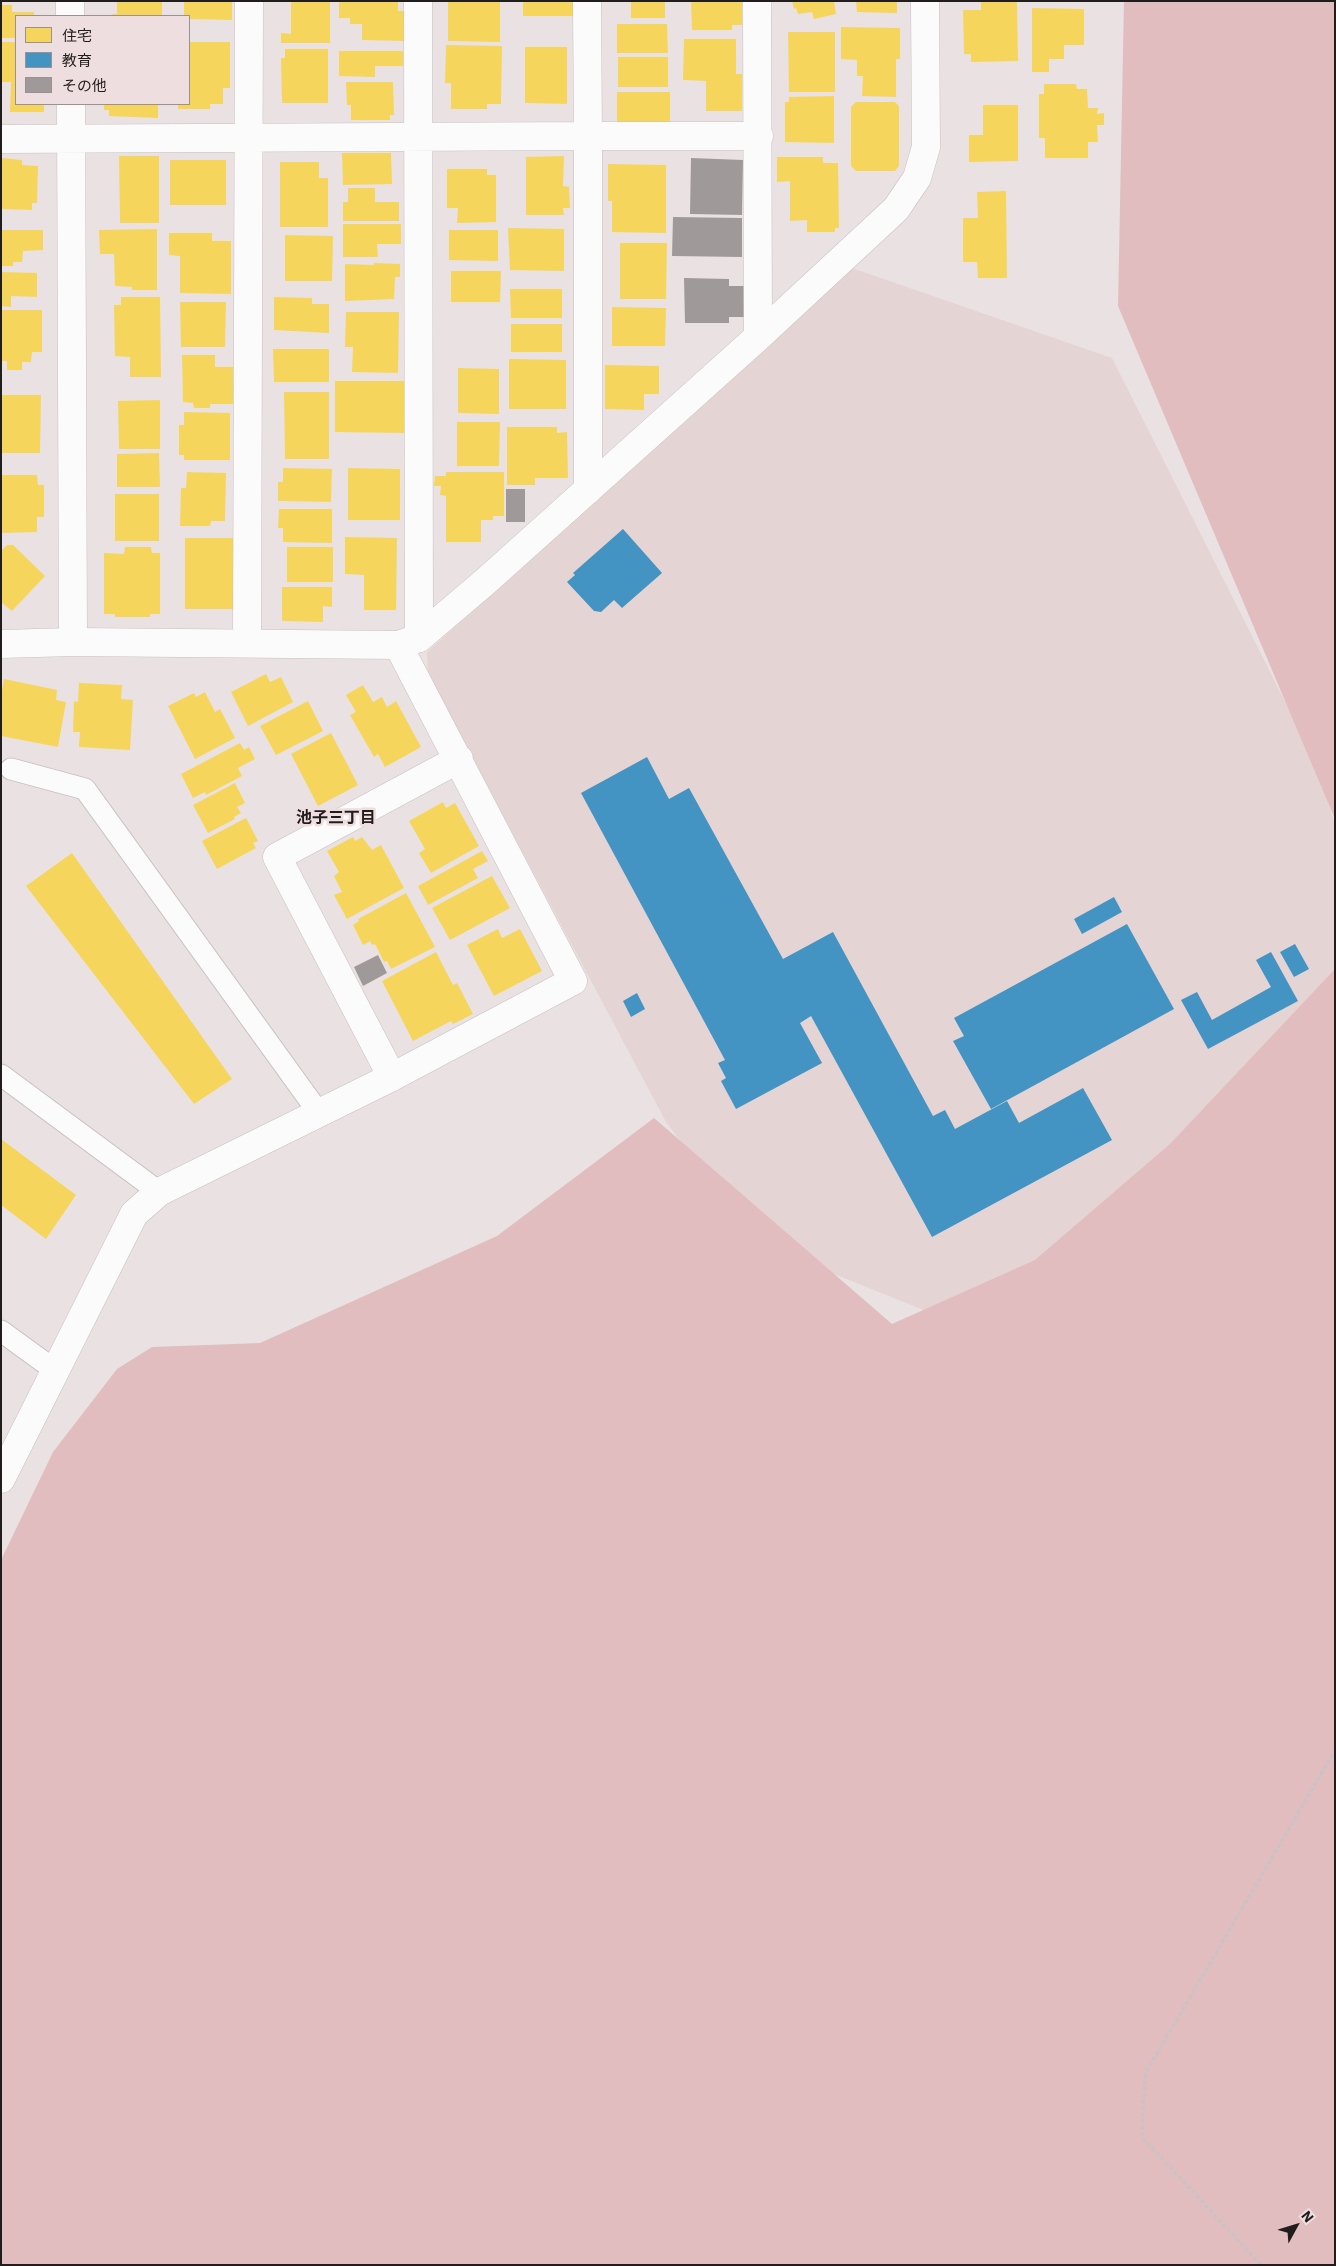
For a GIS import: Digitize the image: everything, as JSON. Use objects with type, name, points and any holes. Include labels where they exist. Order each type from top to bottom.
[{"type":"street","points":[[70,1],[70,15]]},
{"type":"street","points":[[247,643],[249,1]]},
{"type":"street","points":[[1,1479],[134,1214],[159,1192],[392,1077],[573,981],[459,759],[408,642],[418,1]]},
{"type":"street","points":[[587,1],[588,490]]},
{"type":"street","points":[[757,1],[759,136],[758,337]]},
{"type":"street","points":[[1,644],[73,642],[408,642],[486,581],[758,337],[896,209],[917,178],[926,147],[925,1]]},
{"type":"street","points":[[70,105],[73,642]]},
{"type":"street","points":[[1,139],[759,136]]},
{"type":"street","points":[[392,1077],[276,857],[459,759]]},
{"type":"lane","points":[[11,769],[85,789],[320,1113]]},
{"type":"lane","points":[[1,1075],[159,1192]]},
{"type":"lane","points":[[1,1331],[56,1371]]},
{"type":"path","points":[[1261,2265],[1142,2137],[1145,2074],[1335,1750]]},
{"type":"shaded area","points":[[1124,1],[1335,1],[1335,819],[1118,306]]},
{"type":"shaded area","points":[[852,268],[1112,358],[1316,763],[1335,824],[1335,1023],[1003,1342],[757,1243],[666,1122],[428,674],[427,652]]},
{"type":"shaded area","points":[[1335,969],[1335,2265],[1,2265],[1,1560],[53,1452],[117,1369],[152,1347],[260,1343],[497,1236],[654,1118],[892,1324],[1035,1260],[1170,1144]]},
{"type":"building: 住宅","points":[[117,1],[162,1],[162,15],[112,14],[117,14]]},
{"type":"building: 住宅","points":[[184,1],[232,1],[232,20],[190,19],[190,15],[184,15]]},
{"type":"building: 住宅","points":[[291,1],[330,1],[330,43],[281,43],[281,33],[291,34]]},
{"type":"building: 住宅","points":[[339,1],[398,1],[398,11],[407,11],[406,41],[362,40],[362,24],[350,24],[350,18],[339,18]]},
{"type":"building: 住宅","points":[[448,1],[500,1],[500,42],[448,41]]},
{"type":"building: 住宅","points":[[523,1],[573,1],[573,16],[523,16]]},
{"type":"building: 住宅","points":[[631,1],[665,1],[665,18],[631,18]]},
{"type":"building: 住宅","points":[[691,1],[742,1],[742,25],[732,25],[732,30],[692,30]]},
{"type":"building: 住宅","points":[[792,1],[834,1],[836,14],[814,19],[812,12],[798,14],[796,8],[794,9]]},
{"type":"building: 住宅","points":[[856,1],[897,1],[897,13],[857,12]]},
{"type":"building: 住宅","points":[[981,1],[1017,1],[1018,61],[971,62],[971,54],[964,54],[963,10],[981,10]]},
{"type":"building: 住宅","points":[[1,5],[12,5],[12,12],[34,12],[34,15],[15,15],[15,38],[1,38]]},
{"type":"building: 住宅","points":[[1032,8],[1084,9],[1084,45],[1064,45],[1064,59],[1049,59],[1049,72],[1032,72]]},
{"type":"building: 住宅","points":[[617,24],[667,24],[668,53],[617,53]]},
{"type":"building: 住宅","points":[[841,27],[900,28],[900,59],[896,59],[896,97],[862,96],[863,76],[857,76],[857,60],[841,59]]},
{"type":"building: 住宅","points":[[788,32],[835,32],[835,92],[789,92]]},
{"type":"building: 住宅","points":[[684,39],[736,39],[736,74],[742,74],[742,111],[706,111],[706,81],[683,80]]},
{"type":"building: 住宅","points":[[1,42],[15,42],[15,105],[44,105],[44,112],[10,112],[11,82],[1,82]]},
{"type":"building: 住宅","points":[[190,42],[230,42],[230,88],[223,88],[223,104],[210,104],[210,109],[178,109],[178,105],[190,105]]},
{"type":"building: 住宅","points":[[446,45],[502,46],[501,104],[487,104],[487,109],[451,109],[451,83],[445,83]]},
{"type":"building: 住宅","points":[[525,47],[567,47],[567,104],[525,103]]},
{"type":"building: 住宅","points":[[285,49],[328,49],[328,103],[282,103],[281,58],[285,58]]},
{"type":"building: 住宅","points":[[339,51],[403,51],[403,66],[375,66],[375,77],[339,76]]},
{"type":"building: 住宅","points":[[618,57],[668,57],[668,87],[618,87]]},
{"type":"building: 住宅","points":[[346,82],[393,82],[394,115],[390,115],[390,120],[351,120],[351,105],[347,105]]},
{"type":"building: 住宅","points":[[1044,84],[1076,84],[1077,89],[1087,89],[1088,108],[1098,108],[1097,114],[1104,113],[1104,125],[1097,125],[1098,142],[1088,142],[1088,158],[1045,158],[1045,138],[1039,138],[1039,94],[1044,94]]},
{"type":"building: 住宅","points":[[617,92],[670,92],[670,122],[617,122]]},
{"type":"building: 住宅","points":[[834,96],[834,143],[785,142],[785,102],[789,102],[789,97]]},
{"type":"building: 住宅","points":[[856,102],[895,102],[899,106],[899,166],[895,171],[856,171],[851,166],[851,107]]},
{"type":"building: 住宅","points":[[104,105],[158,105],[158,118],[109,116],[109,110],[104,110]]},
{"type":"building: 住宅","points":[[983,105],[1018,105],[1018,161],[969,162],[969,135],[983,135]]},
{"type":"building: 住宅","points":[[342,153],[391,153],[392,184],[343,185]]},
{"type":"building: 住宅","points":[[119,156],[159,156],[159,223],[120,223]]},
{"type":"building: 住宅","points":[[564,156],[563,186],[569,187],[570,208],[563,208],[564,215],[526,215],[526,157]]},
{"type":"building: 住宅","points":[[777,157],[823,157],[823,163],[838,163],[839,228],[835,228],[835,232],[807,232],[807,220],[790,221],[790,181],[777,182]]},
{"type":"building: 住宅","points":[[1,158],[22,160],[22,165],[38,166],[37,203],[32,203],[32,210],[1,209]]},
{"type":"building: 住宅","points":[[170,160],[226,160],[226,205],[170,205]]},
{"type":"building: 住宅","points":[[280,162],[319,162],[319,178],[328,178],[328,227],[280,227]]},
{"type":"building: 住宅","points":[[608,164],[666,165],[666,233],[612,232],[612,201],[608,201]]},
{"type":"building: 住宅","points":[[447,169],[487,169],[487,175],[496,175],[496,222],[457,223],[458,208],[447,208]]},
{"type":"building: 住宅","points":[[348,188],[375,188],[375,202],[399,202],[399,221],[343,221],[343,202],[348,202]]},
{"type":"building: 住宅","points":[[1006,191],[1007,278],[978,278],[977,262],[963,262],[963,218],[978,218],[977,192]]},
{"type":"building: 住宅","points":[[343,224],[401,224],[401,244],[377,244],[378,257],[343,257]]},
{"type":"building: 住宅","points":[[508,228],[564,229],[564,271],[510,270]]},
{"type":"building: 住宅","points":[[157,229],[157,290],[132,290],[132,287],[115,286],[114,254],[100,254],[99,230]]},
{"type":"building: 住宅","points":[[1,230],[43,230],[43,250],[23,251],[22,262],[13,262],[13,266],[1,266]]},
{"type":"building: 住宅","points":[[449,230],[498,230],[498,261],[449,260]]},
{"type":"building: 住宅","points":[[169,233],[212,233],[212,241],[231,241],[231,294],[180,293],[180,256],[169,255]]},
{"type":"building: 住宅","points":[[285,235],[333,236],[332,281],[285,281]]},
{"type":"building: 住宅","points":[[620,243],[667,243],[666,299],[620,299]]},
{"type":"building: 住宅","points":[[374,263],[400,264],[400,277],[395,277],[394,299],[345,301],[345,264],[374,265]]},
{"type":"building: 住宅","points":[[451,271],[501,271],[500,302],[451,302]]},
{"type":"building: 住宅","points":[[1,272],[37,273],[37,297],[11,296],[11,307],[1,306]]},
{"type":"building: 住宅","points":[[510,289],[562,289],[562,318],[511,318]]},
{"type":"building: 住宅","points":[[121,297],[160,297],[161,377],[130,377],[130,357],[115,356],[114,305],[121,305]]},
{"type":"building: 住宅","points":[[274,297],[312,298],[312,304],[329,304],[329,333],[274,330]]},
{"type":"building: 住宅","points":[[180,302],[226,302],[225,347],[181,347]]},
{"type":"building: 住宅","points":[[612,307],[666,308],[665,346],[612,346]]},
{"type":"building: 住宅","points":[[1,310],[42,310],[42,352],[32,352],[31,362],[22,362],[22,370],[7,370],[7,361],[1,361]]},
{"type":"building: 住宅","points":[[346,312],[399,312],[398,373],[352,372],[353,347],[345,347]]},
{"type":"building: 住宅","points":[[511,324],[562,324],[562,352],[511,352]]},
{"type":"building: 住宅","points":[[273,349],[329,349],[329,382],[274,382]]},
{"type":"building: 住宅","points":[[182,355],[215,355],[215,367],[233,367],[233,404],[210,404],[210,408],[194,408],[193,403],[183,402]]},
{"type":"building: 住宅","points":[[509,359],[566,360],[566,409],[509,409]]},
{"type":"building: 住宅","points":[[605,365],[659,366],[659,394],[644,394],[644,410],[605,409]]},
{"type":"building: 住宅","points":[[458,368],[499,369],[499,414],[458,413]]},
{"type":"building: 住宅","points":[[335,381],[405,381],[405,433],[335,432]]},
{"type":"building: 住宅","points":[[284,392],[329,392],[329,459],[285,459]]},
{"type":"building: 住宅","points":[[1,395],[41,395],[40,453],[1,453]]},
{"type":"building: 住宅","points":[[160,400],[160,449],[119,449],[118,401]]},
{"type":"building: 住宅","points":[[184,412],[230,413],[230,460],[184,460],[184,455],[179,455],[179,425],[184,425]]},
{"type":"building: 住宅","points":[[457,422],[500,422],[499,466],[457,466]]},
{"type":"building: 住宅","points":[[507,427],[557,427],[557,433],[567,432],[568,478],[535,478],[535,485],[507,485]]},
{"type":"building: 住宅","points":[[159,453],[160,487],[117,487],[117,454]]},
{"type":"building: 住宅","points":[[283,468],[332,469],[331,502],[278,501],[278,482],[283,482]]},
{"type":"building: 住宅","points":[[348,468],[400,469],[400,520],[348,520]]},
{"type":"building: 住宅","points":[[187,472],[226,473],[225,521],[211,521],[210,526],[180,526],[181,488],[186,488]]},
{"type":"building: 住宅","points":[[446,472],[504,472],[504,516],[493,516],[493,520],[481,520],[481,542],[446,542],[446,496],[440,495],[441,486],[434,486],[435,476],[446,476]]},
{"type":"building: 住宅","points":[[1,475],[37,475],[38,485],[44,485],[44,517],[37,517],[37,532],[1,533]]},
{"type":"building: 住宅","points":[[115,494],[159,494],[159,541],[115,541]]},
{"type":"building: 住宅","points":[[279,509],[332,509],[332,543],[283,542],[283,528],[278,528]]},
{"type":"building: 住宅","points":[[345,537],[397,538],[396,610],[364,610],[364,575],[345,574]]},
{"type":"building: 住宅","points":[[185,538],[234,538],[234,609],[185,609]]},
{"type":"building: 住宅","points":[[7,545],[13,545],[45,576],[12,611],[1,602],[1,551]]},
{"type":"building: 住宅","points":[[125,547],[151,547],[152,553],[160,553],[160,614],[150,614],[150,617],[115,617],[115,614],[104,614],[104,553],[124,554]]},
{"type":"building: 住宅","points":[[287,547],[333,547],[333,582],[287,582]]},
{"type":"building: 住宅","points":[[282,587],[332,587],[332,607],[323,606],[323,622],[282,621]]},
{"type":"building: 住宅","points":[[266,674],[270,682],[281,677],[293,702],[248,726],[231,692]]},
{"type":"building: 住宅","points":[[4,679],[57,690],[56,700],[66,702],[58,747],[1,736],[1,696]]},
{"type":"building: 住宅","points":[[79,683],[122,685],[121,699],[133,700],[130,750],[79,747],[80,732],[73,732],[74,701],[78,702]]},
{"type":"building: 住宅","points":[[363,685],[373,702],[382,697],[387,707],[396,701],[421,747],[385,767],[378,754],[374,757],[350,715],[356,712],[346,695]]},
{"type":"building: 住宅","points":[[205,692],[215,712],[220,709],[235,738],[195,759],[168,706],[194,693],[196,697]]},
{"type":"building: 住宅","points":[[308,701],[323,731],[276,755],[260,726]]},
{"type":"building: 住宅","points":[[331,733],[358,785],[318,806],[291,754]]},
{"type":"building: 住宅","points":[[240,743],[244,750],[249,747],[255,759],[238,768],[242,776],[206,795],[205,792],[193,798],[181,774]]},
{"type":"building: 住宅","points":[[235,783],[245,803],[237,807],[241,813],[234,817],[235,819],[208,833],[193,805]]},
{"type":"building: 住宅","points":[[443,802],[446,808],[455,803],[479,846],[431,873],[419,853],[425,849],[409,821]]},
{"type":"building: 住宅","points":[[246,818],[258,841],[253,843],[256,848],[217,869],[202,841]]},
{"type":"building: 住宅","points":[[353,837],[355,841],[362,837],[372,850],[381,845],[404,888],[347,919],[334,895],[342,892],[334,876],[339,872],[327,851]]},
{"type":"building: 住宅","points":[[482,851],[488,861],[473,869],[478,878],[428,905],[418,886]]},
{"type":"building: 住宅","points":[[72,853],[232,1079],[194,1104],[26,886]]},
{"type":"building: 住宅","points":[[492,876],[510,908],[450,940],[432,908]]},
{"type":"building: 住宅","points":[[406,893],[435,947],[391,969],[387,961],[384,962],[375,944],[372,945],[370,941],[363,945],[353,925],[359,921],[358,919]]},
{"type":"building: 住宅","points":[[498,929],[502,938],[520,929],[542,971],[494,996],[467,945]]},
{"type":"building: 住宅","points":[[436,952],[453,985],[457,983],[473,1014],[453,1024],[451,1021],[413,1041],[382,981]]},
{"type":"building: 住宅","points":[[1,1139],[76,1195],[46,1239],[1,1205]]},
{"type":"building: 教育","points":[[623,529],[662,573],[622,608],[614,600],[601,612],[594,611],[567,582],[575,575],[573,573]]},
{"type":"building: 教育","points":[[647,757],[669,799],[689,788],[783,959],[833,932],[933,1116],[945,1110],[955,1129],[1007,1101],[1019,1123],[1083,1088],[1112,1140],[932,1237],[811,1016],[800,1023],[822,1063],[736,1109],[721,1081],[726,1078],[718,1063],[725,1060],[581,793]]},
{"type":"building: 教育","points":[[1114,897],[1122,912],[1082,934],[1074,919]]},
{"type":"building: 教育","points":[[1127,924],[1174,1009],[991,1109],[953,1041],[964,1036],[954,1018]]},
{"type":"building: 教育","points":[[1295,944],[1309,969],[1294,977],[1280,952]]},
{"type":"building: 教育","points":[[1271,952],[1298,1001],[1208,1049],[1181,1000],[1197,992],[1212,1020],[1271,987],[1256,960]]},
{"type":"building: 教育","points":[[637,993],[645,1009],[631,1017],[623,1001]]},
{"type":"building: その他","points":[[691,158],[743,160],[742,215],[690,214]]},
{"type":"building: その他","points":[[673,217],[742,218],[742,257],[672,256]]},
{"type":"building: その他","points":[[684,278],[729,279],[729,286],[744,286],[744,317],[729,317],[729,323],[685,323]]},
{"type":"building: その他","points":[[506,489],[525,489],[525,522],[506,522]]},
{"type":"building: その他","points":[[378,955],[387,973],[363,986],[354,967]]},
{"type":"district","name":"池子三丁目","points":[[336,818]]}]
